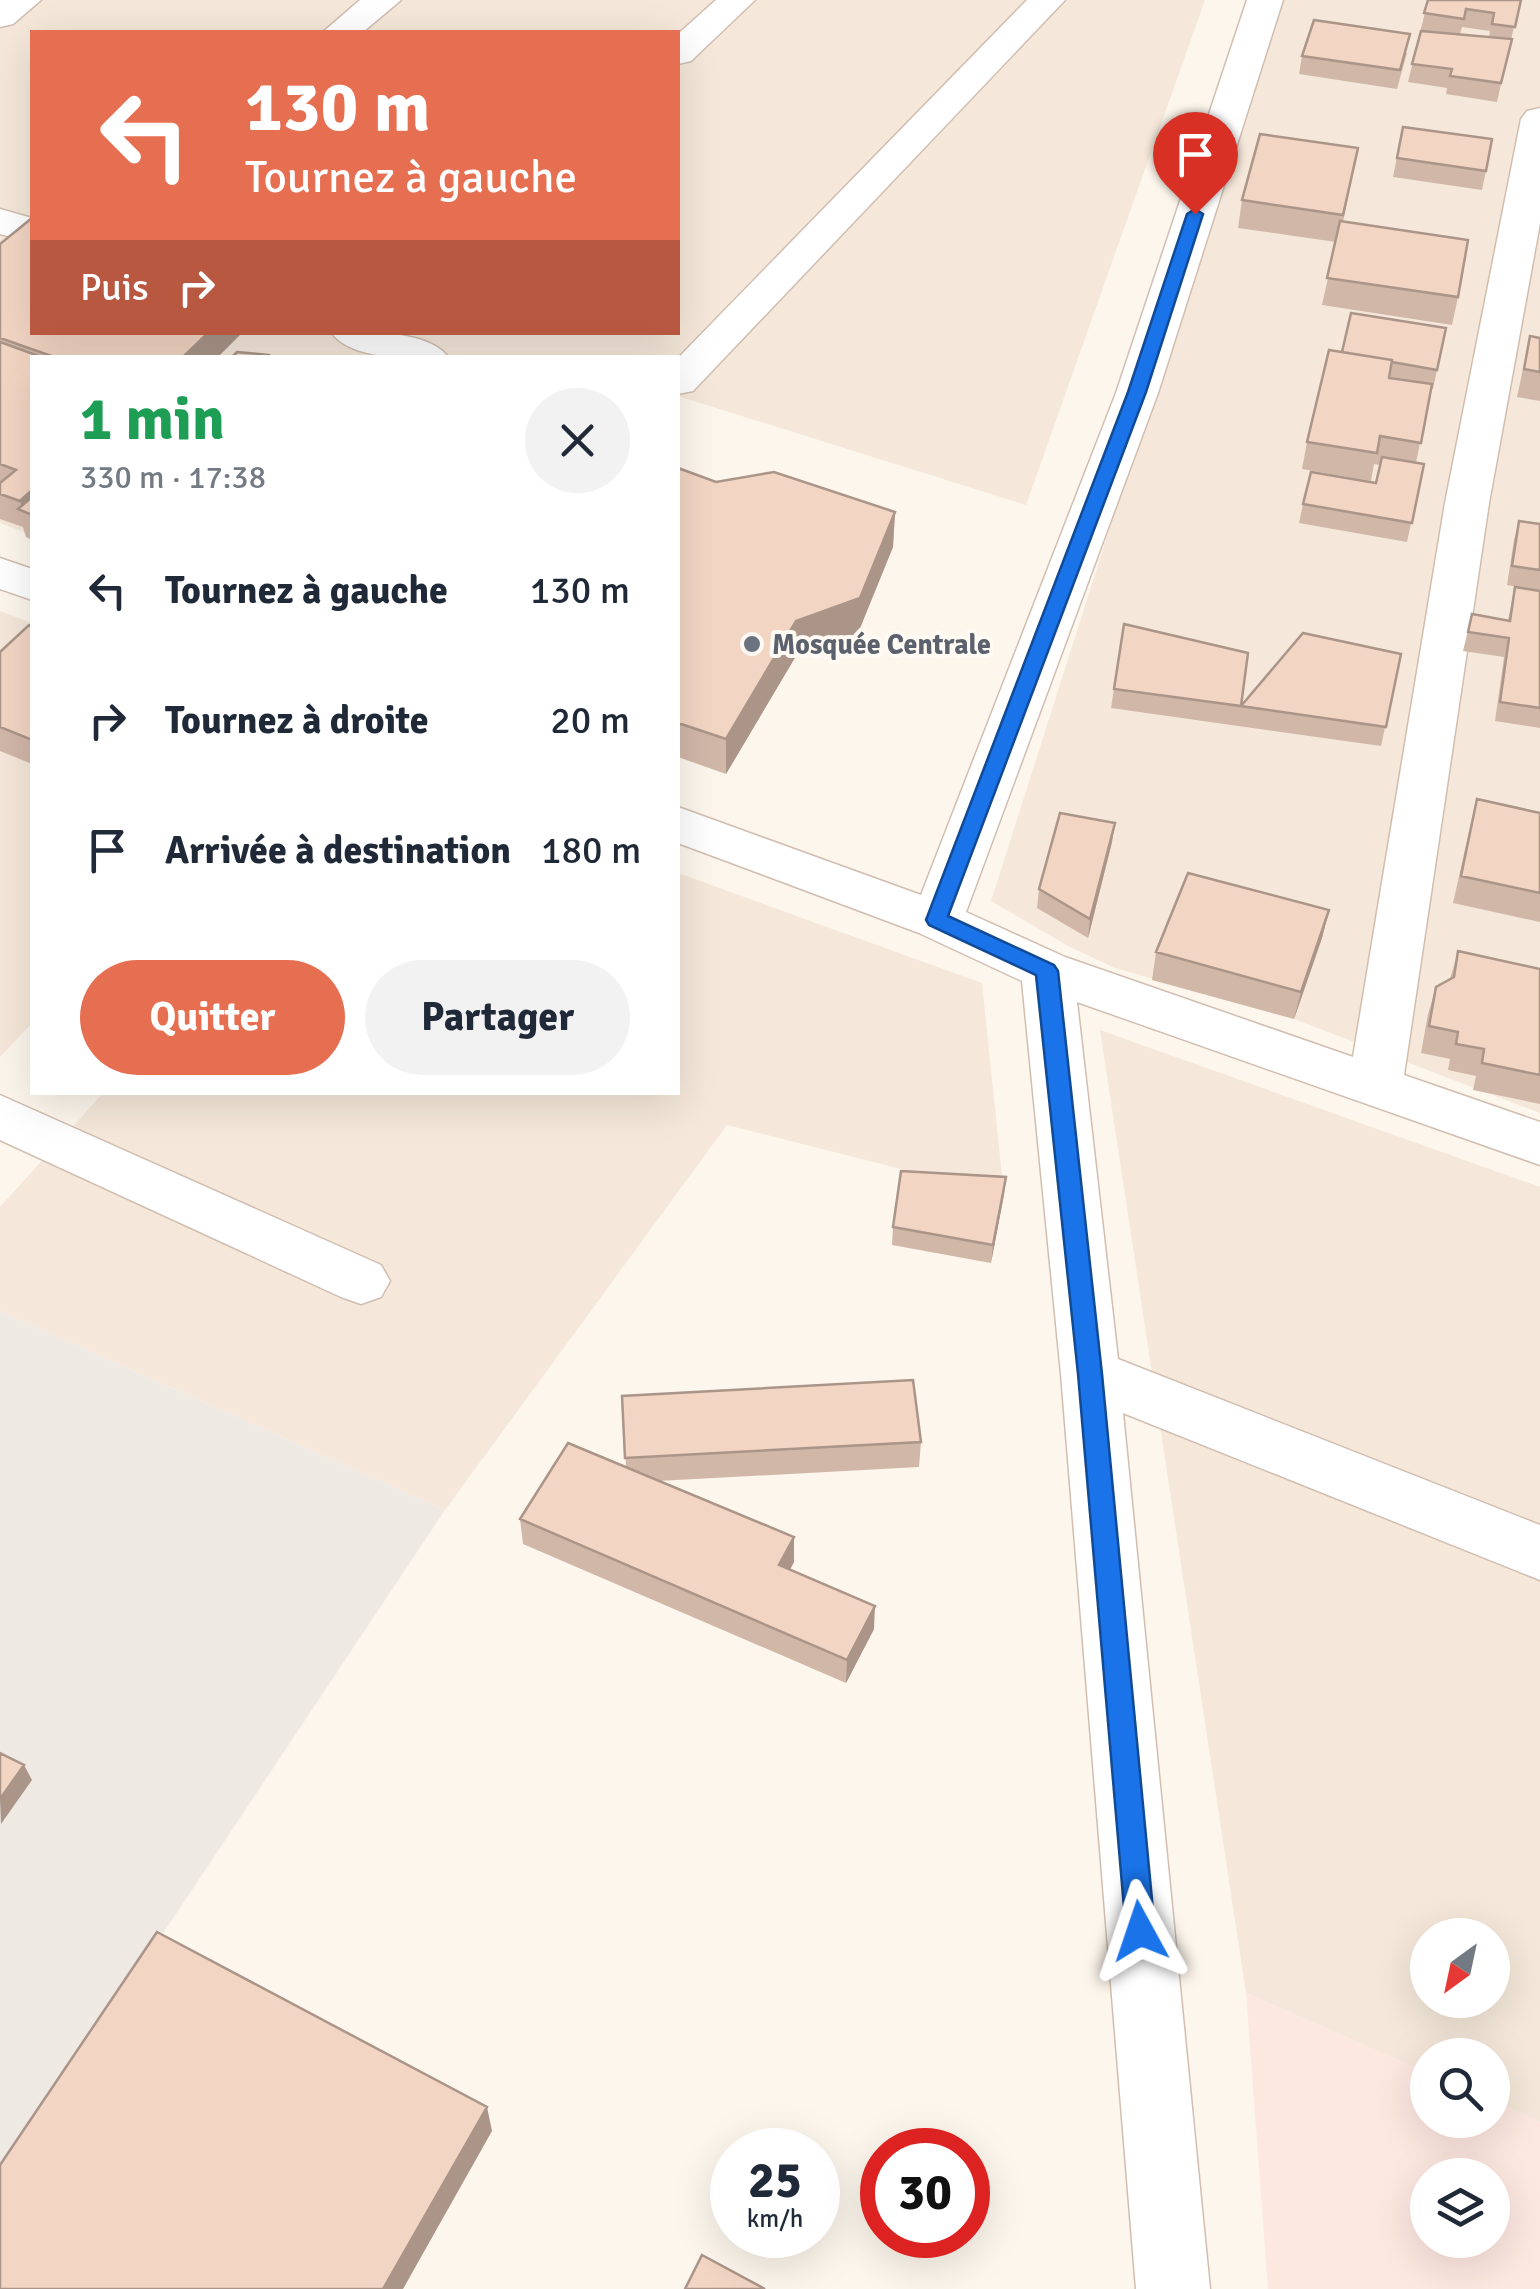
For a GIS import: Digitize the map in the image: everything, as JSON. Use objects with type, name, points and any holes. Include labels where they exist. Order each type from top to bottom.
[{"type":"street","points":[[0,16],[23,0]]},
{"type":"street","points":[[344,30],[383,0]]},
{"type":"street","points":[[680,51],[736,0]]},
{"type":"street","points":[[680,380],[1048,0]]},
{"type":"street","points":[[936,920],[1137,392],[1264,0]]},
{"type":"street","points":[[1376,1085],[1467,503],[1540,119]]},
{"type":"street","points":[[0,220],[30,230]]},
{"type":"street","points":[[363,335],[420,355]]},
{"type":"street","points":[[0,573],[30,584]]},
{"type":"street","points":[[680,825],[936,920],[1047,971],[1540,1144]]},
{"type":"street","points":[[1047,971],[1090,1374],[1173,2289]]},
{"type":"street","points":[[10,1114],[361,1281]]},
{"type":"street","points":[[1090,1374],[1540,1553]]},
{"type":"shaded area","points":[[0,0],[1205,0],[1026,505],[680,397],[680,355],[30,355],[30,534],[0,523]]},
{"type":"shaded area","points":[[1278,0],[1540,0],[1540,1113],[1294,1019],[1115,968],[991,901]]},
{"type":"shaded area","points":[[0,611],[30,622],[30,1025],[0,1057]]},
{"type":"shaded area","points":[[680,874],[982,983],[1004,1195],[727,1125],[445,1510],[0,1311],[0,1207],[101,1095],[680,1095]]},
{"type":"shaded area","points":[[1100,1030],[1540,1187],[1540,2122],[1510,2109],[1510,2038],[1410,2038],[1410,2065],[1246,1993]]},
{"type":"shaded area","points":[[0,1311],[445,1510],[0,2178]]},
{"type":"shaded area","points":[[1246,1993],[1410,2065],[1410,2138],[1510,2138],[1510,2109],[1540,2122],[1540,2289],[1268,2289]]},
{"type":"building","points":[[1428,0],[1521,0],[1515,27],[1492,24],[1494,13],[1466,9],[1464,19],[1424,13]]},
{"type":"building","points":[[1314,20],[1410,34],[1400,70],[1302,56]]},
{"type":"building","points":[[1421,31],[1512,39],[1501,83],[1450,76],[1452,69],[1412,64]]},
{"type":"building","points":[[1403,127],[1492,139],[1486,171],[1397,158]]},
{"type":"building","points":[[1260,134],[1358,148],[1343,215],[1242,200]]},
{"type":"building","points":[[30,220],[30,335],[206,335],[185,355],[48,355],[0,338],[0,244]]},
{"type":"building","points":[[1340,221],[1468,240],[1458,297],[1327,278]]},
{"type":"building","points":[[1351,313],[1446,328],[1437,370],[1342,352]]},
{"type":"building","points":[[1530,336],[1540,338],[1540,372],[1524,369]]},
{"type":"building","points":[[0,342],[36,355],[30,355],[30,492],[20,501],[0,494],[0,483],[16,470],[0,464]]},
{"type":"building","points":[[1329,350],[1392,360],[1389,378],[1432,384],[1421,443],[1380,436],[1377,453],[1307,442]]},
{"type":"building","points":[[1382,457],[1424,464],[1412,523],[1303,504],[1311,472],[1376,483]]},
{"type":"building","name":"Mosquée Centrale","points":[[680,469],[716,482],[774,472],[895,512],[860,598],[796,621],[726,739],[680,724]]},
{"type":"building","points":[[30,499],[30,514],[18,509]]},
{"type":"building","points":[[1519,521],[1540,524],[1540,570],[1512,566]]},
{"type":"building","points":[[1515,587],[1540,591],[1540,708],[1500,702],[1509,638],[1468,632],[1472,614],[1510,621]]},
{"type":"building","points":[[1124,624],[1248,653],[1241,706],[1114,689]]},
{"type":"building","points":[[30,626],[30,739],[0,727],[0,652]]},
{"type":"building","points":[[1303,633],[1401,654],[1386,727],[1241,706]]},
{"type":"building","points":[[1477,799],[1540,813],[1540,893],[1461,876]]},
{"type":"building","points":[[1060,813],[1115,823],[1090,919],[1039,889]]},
{"type":"building","points":[[1188,873],[1329,910],[1301,992],[1156,952]]},
{"type":"building","points":[[1458,951],[1540,969],[1540,1075],[1482,1063],[1484,1049],[1456,1044],[1458,1032],[1429,1026],[1436,987],[1454,977]]},
{"type":"building","points":[[901,1171],[1006,1177],[993,1245],[893,1227]]},
{"type":"building","points":[[913,1380],[921,1442],[625,1458],[622,1396]]},
{"type":"building","points":[[568,1443],[794,1537],[779,1565],[875,1606],[847,1660],[520,1519]]},
{"type":"building","points":[[0,1753],[24,1765],[0,1799]]},
{"type":"building","points":[[157,1932],[487,2107],[383,2289],[0,2289],[0,2165]]},
{"type":"building","points":[[702,2255],[765,2289],[685,2289]]},
{"type":"place","name":"Mosquée Centrale","points":[[752,644]]},
{"type":"route","points":[[1140,1931],[1090,1374],[1047,971],[936,920],[1137,392],[1195,214]]}]
